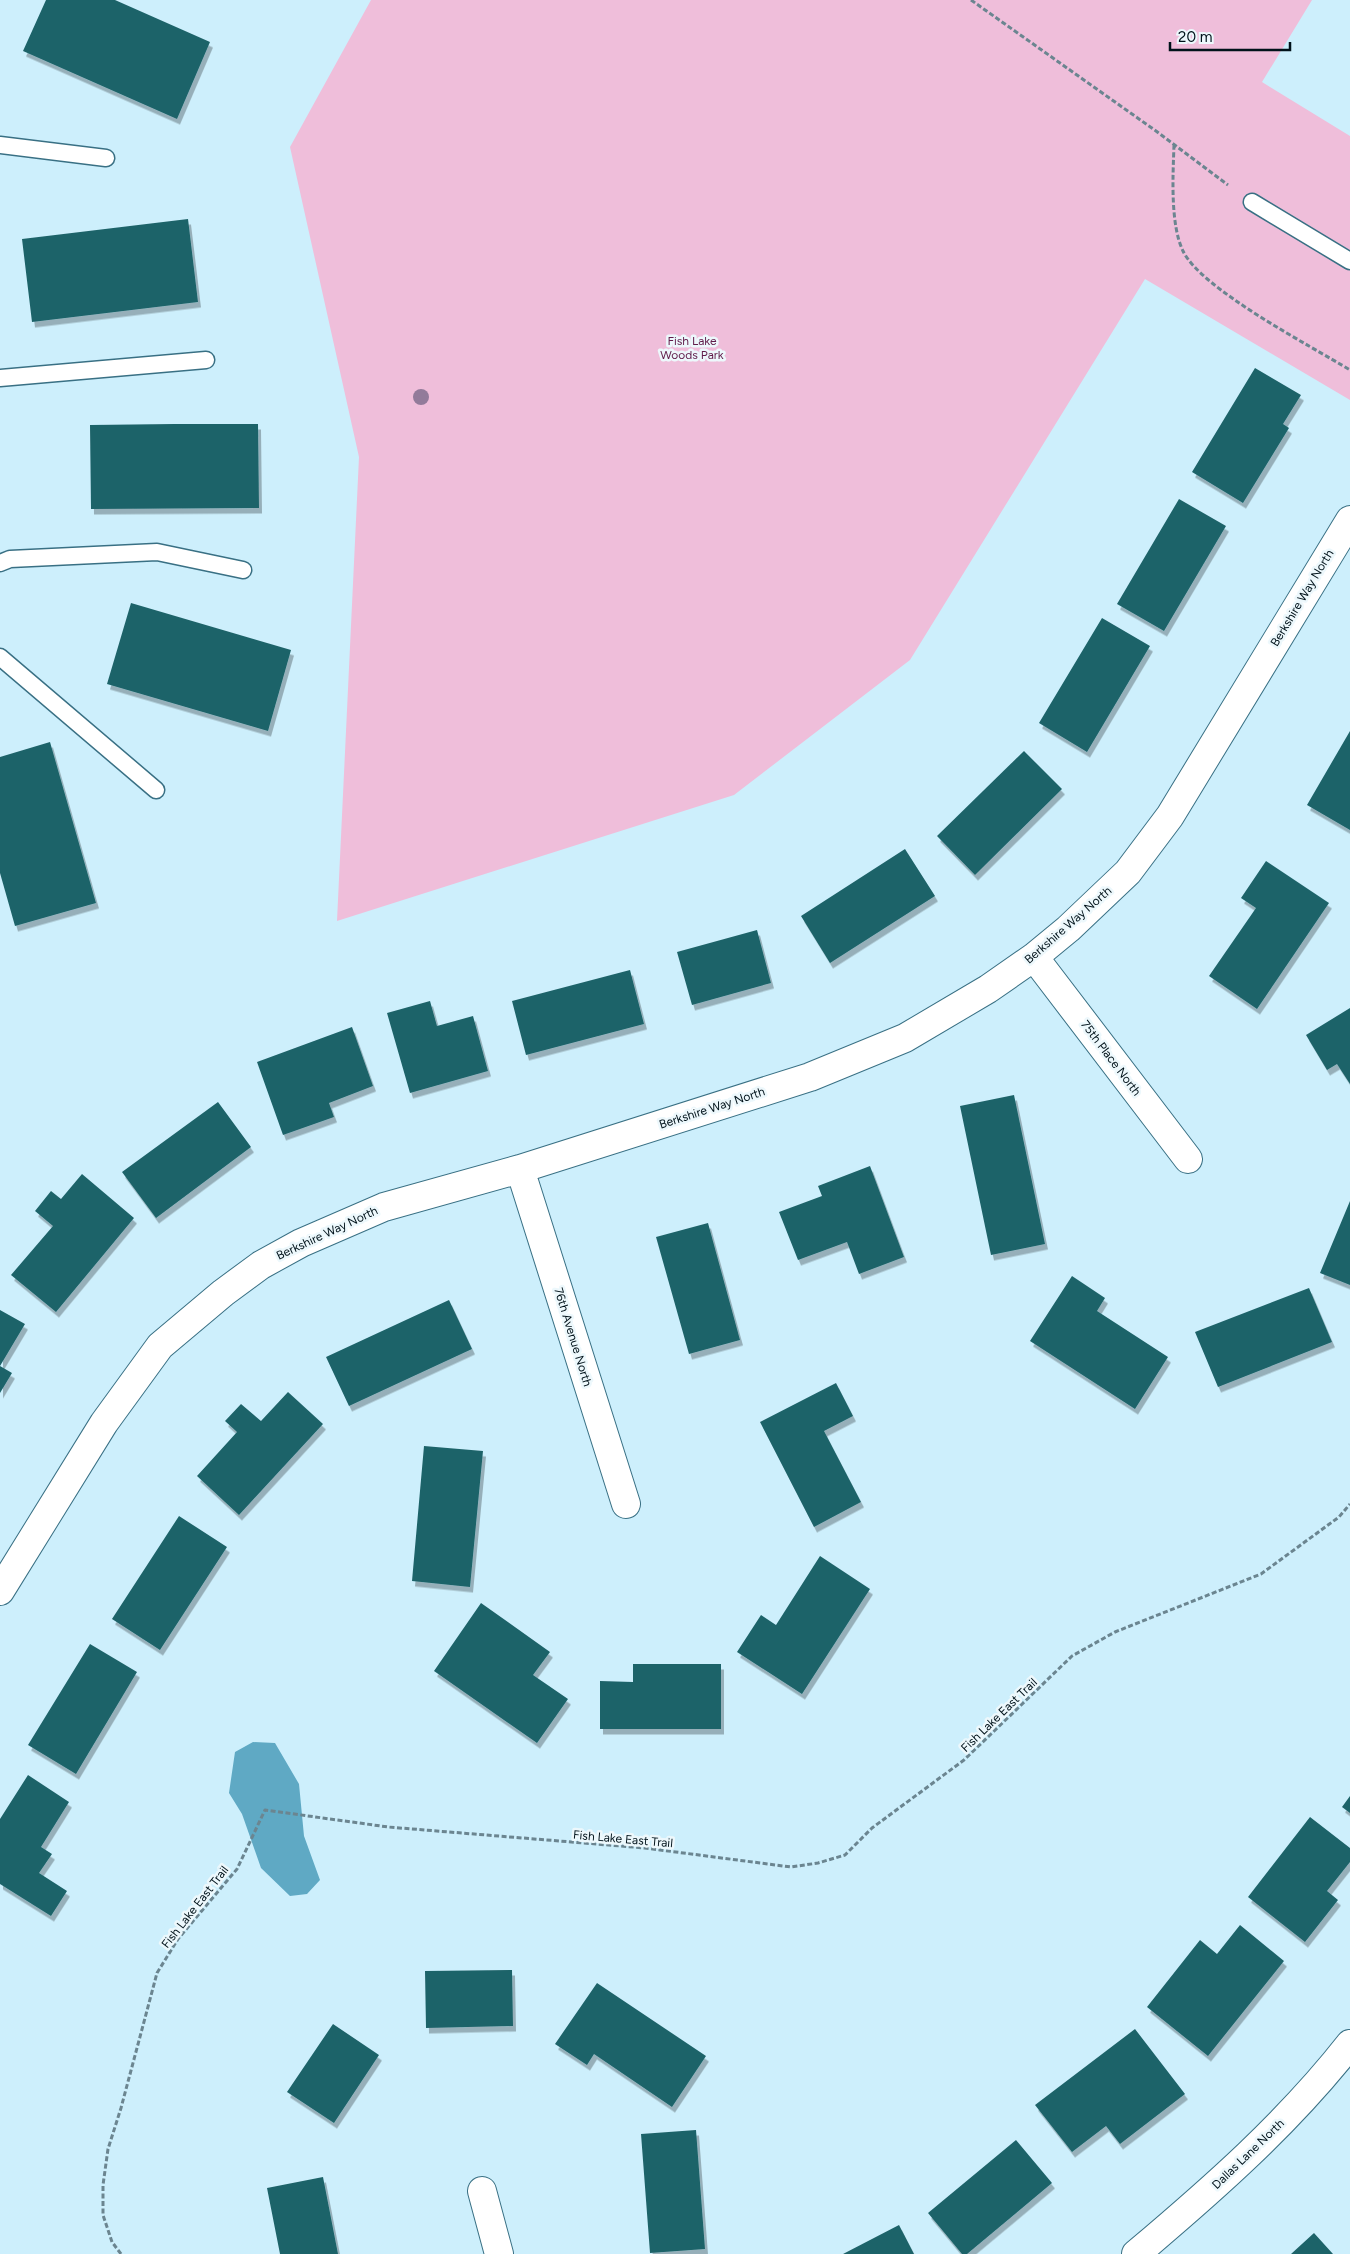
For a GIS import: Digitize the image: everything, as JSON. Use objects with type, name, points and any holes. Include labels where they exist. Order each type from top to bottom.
[{"type":"street","name":"Berkshire Way North","points":[[0,1591],[104,1423],[160,1346],[223,1293],[261,1265],[301,1243],[384,1207],[520,1169],[810,1077],[904,1038],[988,990],[1034,957],[1068,929],[1128,872],[1170,816],[1350,520]]},
{"type":"street","name":"75th Place North","points":[[1034,957],[1188,1159]]},
{"type":"street","name":"76th Avenue North","points":[[520,1169],[626,1504]]},
{"type":"street","name":"Dallas Lane North","points":[[1136,2254],[1225,2178],[1325,2076],[1350,2044]]},
{"type":"street","points":[[482,2191],[499,2254]]},
{"type":"lane","points":[[0,145],[106,158]]},
{"type":"lane","points":[[1252,202],[1350,260]]},
{"type":"lane","points":[[0,378],[206,360]]},
{"type":"lane","points":[[0,563],[10,559],[157,552],[243,570]]},
{"type":"lane","points":[[0,657],[156,790]]},
{"type":"path","points":[[971,0],[1174,144],[1252,202]]},
{"type":"path","points":[[1174,144],[1172,186],[1178,237],[1183,252],[1197,271],[1246,307],[1350,370]]},
{"type":"path","name":"Fish Lake East Trail","points":[[121,2254],[112,2242],[103,2215],[104,2176],[108,2149],[121,2108],[157,1973],[178,1939],[237,1869],[265,1810],[354,1823],[645,1848],[791,1867],[836,1858],[845,1855],[872,1828],[964,1760],[1072,1656],[1115,1632],[1261,1574],[1338,1517],[1350,1504]]},
{"type":"green space","name":"Fish Lake Woods Park","points":[[371,0],[1312,0],[1262,82],[1350,136],[1350,400],[1145,279],[910,660],[734,795],[337,921],[359,457],[290,147]]},
{"type":"water","points":[[253,1742],[275,1743],[299,1784],[304,1836],[320,1880],[307,1894],[290,1896],[261,1868],[242,1814],[229,1793],[235,1752]]},
{"type":"building","points":[[46,0],[115,0],[210,42],[177,119],[23,51]]},
{"type":"building","points":[[188,219],[198,302],[32,322],[22,239]]},
{"type":"building","points":[[1255,368],[1301,395],[1283,424],[1289,428],[1243,503],[1192,472]]},
{"type":"building","points":[[258,424],[259,508],[91,509],[90,425]]},
{"type":"building","points":[[1179,499],[1226,526],[1164,631],[1117,604]]},
{"type":"building","points":[[131,603],[291,650],[268,731],[107,684]]},
{"type":"building","points":[[1102,618],[1150,646],[1087,752],[1039,723]]},
{"type":"building","points":[[1350,731],[1350,830],[1307,805]]},
{"type":"building","points":[[50,742],[96,903],[15,926],[0,873],[0,757]]},
{"type":"building","points":[[1024,751],[1062,789],[975,875],[937,836]]},
{"type":"building","points":[[905,849],[935,896],[830,963],[801,916]]},
{"type":"building","points":[[1266,861],[1329,903],[1257,1009],[1209,976],[1256,908],[1241,898]]},
{"type":"building","points":[[757,930],[771,983],[692,1005],[677,952]]},
{"type":"building","points":[[630,970],[644,1024],[526,1055],[512,1001]]},
{"type":"building","points":[[430,1001],[437,1026],[473,1016],[488,1071],[410,1093],[387,1013]]},
{"type":"building","points":[[1350,1008],[1350,1084],[1337,1064],[1327,1070],[1306,1035]]},
{"type":"building","points":[[352,1027],[373,1086],[329,1103],[334,1117],[283,1135],[257,1062]]},
{"type":"building","points":[[1014,1095],[1045,1244],[991,1255],[960,1106]]},
{"type":"building","points":[[218,1102],[251,1147],[156,1218],[122,1172]]},
{"type":"building","points":[[870,1166],[904,1257],[859,1274],[847,1242],[798,1260],[779,1212],[822,1196],[818,1186]]},
{"type":"building","points":[[82,1174],[134,1218],[56,1312],[11,1275],[53,1226],[35,1211],[51,1191],[61,1199]]},
{"type":"building","points":[[1350,1201],[1350,1285],[1320,1273]]},
{"type":"building","points":[[708,1223],[740,1340],[689,1354],[656,1237]]},
{"type":"building","points":[[1072,1276],[1105,1298],[1097,1311],[1168,1357],[1135,1409],[1030,1341]]},
{"type":"building","points":[[1309,1288],[1332,1342],[1218,1387],[1195,1332]]},
{"type":"building","points":[[449,1300],[472,1349],[349,1406],[326,1357]]},
{"type":"building","points":[[0,1310],[25,1324],[0,1366]]},
{"type":"building","points":[[0,1366],[12,1373],[0,1393]]},
{"type":"building","points":[[836,1383],[853,1416],[824,1431],[861,1502],[814,1527],[760,1422]]},
{"type":"building","points":[[288,1392],[323,1424],[239,1515],[197,1476],[237,1432],[225,1421],[241,1404],[261,1421]]},
{"type":"building","points":[[424,1446],[483,1451],[470,1587],[412,1581]]},
{"type":"building","points":[[179,1516],[227,1547],[160,1650],[112,1619]]},
{"type":"building","points":[[820,1556],[870,1589],[802,1694],[737,1652],[761,1615],[776,1625]]},
{"type":"building","points":[[481,1603],[550,1652],[533,1675],[568,1699],[537,1743],[434,1671]]},
{"type":"building","points":[[90,1644],[137,1672],[76,1774],[28,1745]]},
{"type":"building","points":[[633,1664],[721,1664],[721,1729],[600,1729],[600,1681],[633,1682]]},
{"type":"building","points":[[28,1775],[69,1802],[41,1847],[52,1854],[39,1873],[67,1891],[51,1916],[0,1884],[0,1819]]},
{"type":"building","points":[[1350,1796],[1350,1813],[1342,1807]]},
{"type":"building","points":[[1310,1817],[1350,1848],[1350,1862],[1327,1891],[1338,1900],[1305,1942],[1248,1897]]},
{"type":"building","points":[[1240,1925],[1284,1961],[1208,2056],[1147,2007],[1200,1940],[1217,1954]]},
{"type":"building","points":[[512,1970],[513,2026],[426,2028],[425,1971]]},
{"type":"building","points":[[597,1983],[706,2056],[672,2107],[594,2054],[587,2065],[555,2044]]},
{"type":"building","points":[[333,2024],[379,2055],[334,2123],[287,2092]]},
{"type":"building","points":[[1135,2029],[1185,2094],[1120,2144],[1106,2126],[1072,2152],[1035,2105]]},
{"type":"building","points":[[696,2130],[705,2249],[650,2253],[641,2134]]},
{"type":"building","points":[[1016,2140],[1052,2183],[967,2254],[962,2254],[928,2213]]},
{"type":"building","points":[[323,2177],[338,2254],[280,2254],[267,2188]]},
{"type":"building","points":[[899,2225],[914,2254],[843,2254]]},
{"type":"building","points":[[1314,2233],[1333,2254],[1291,2254]]}]
